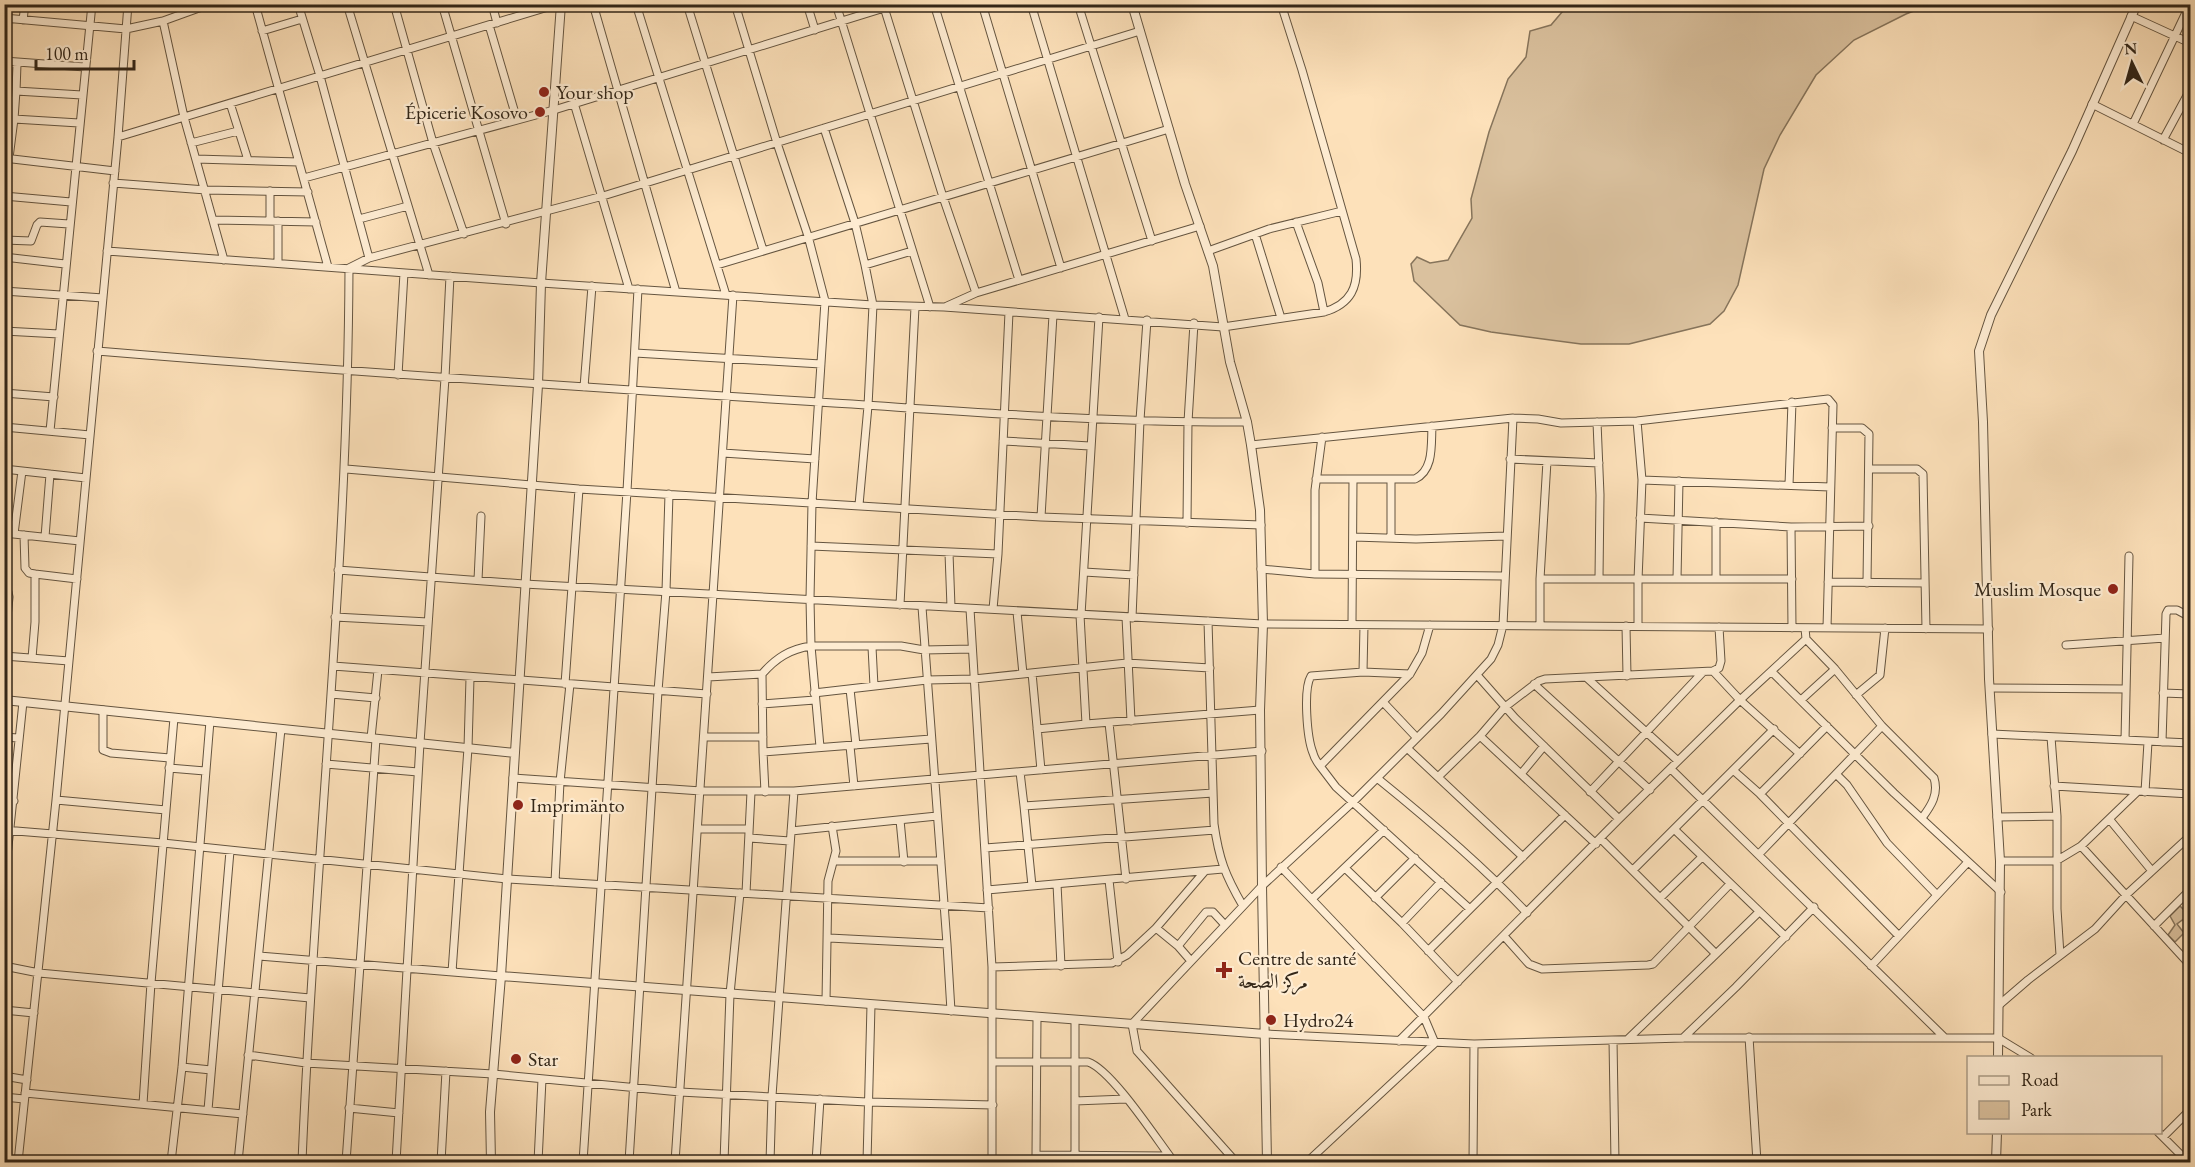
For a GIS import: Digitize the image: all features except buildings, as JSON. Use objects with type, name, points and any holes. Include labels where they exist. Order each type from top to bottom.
[{"type":"street","points":[[23,20],[25,4]]},
{"type":"street","points":[[50,431],[92,4]]},
{"type":"street","points":[[18,1162],[56,800],[115,171],[128,4]]},
{"type":"street","points":[[4,32],[5,18],[126,29],[163,21],[197,6],[210,4]]},
{"type":"street","points":[[255,4],[328,267]]},
{"type":"street","points":[[298,4],[320,76],[369,258]]},
{"type":"street","points":[[347,4],[429,275]]},
{"type":"street","points":[[394,4],[433,143],[464,234]]},
{"type":"street","points":[[442,4],[506,224]]},
{"type":"street","points":[[492,4],[497,23]]},
{"type":"street","points":[[118,137],[497,23],[546,6],[559,4],[554,110],[541,283],[538,385],[501,976],[490,1112],[491,1162]]},
{"type":"street","points":[[593,4],[676,292]]},
{"type":"street","points":[[636,4],[717,265],[730,295],[727,397],[675,1162]]},
{"type":"street","points":[[687,4],[763,250]]},
{"type":"street","points":[[735,4],[808,236],[825,301],[812,503],[810,599],[811,646],[820,747]]},
{"type":"street","points":[[807,4],[815,30]]},
{"type":"street","points":[[836,4],[930,307]]},
{"type":"street","points":[[303,178],[554,110],[815,30],[884,6],[897,4]]},
{"type":"street","points":[[934,4],[1019,280]]},
{"type":"street","points":[[982,4],[1061,268]]},
{"type":"street","points":[[1031,4],[1125,319]]},
{"type":"street","points":[[1078,4],[1152,241]]},
{"type":"street","points":[[1132,4],[1213,266],[1230,362],[1247,422],[1261,525],[1263,624],[1260,710],[1267,1162]]},
{"type":"street","points":[[107,251],[639,290],[873,305],[944,307],[1194,323],[1223,327],[1324,312],[1345,303],[1355,286],[1356,259],[1281,4]]},
{"type":"street","points":[[1998,1056],[2001,892],[1990,688],[1983,422],[1978,362],[1980,343],[1991,315],[2072,151],[2137,4]]},
{"type":"street","points":[[2133,124],[2190,4]]},
{"type":"street","points":[[884,6],[912,101],[976,294]]},
{"type":"street","points":[[2131,16],[2190,43]]},
{"type":"street","points":[[262,31],[302,19]]},
{"type":"street","points":[[163,21],[184,117],[224,260]]},
{"type":"street","points":[[489,25],[517,120]]},
{"type":"street","points":[[349,268],[369,258],[506,224],[644,184],[1140,31]]},
{"type":"street","points":[[4,62],[86,67]]},
{"type":"street","points":[[17,64],[14,119],[7,158],[115,171]]},
{"type":"street","points":[[2163,140],[2190,90]]},
{"type":"street","points":[[16,91],[82,95]]},
{"type":"street","points":[[230,103],[248,160]]},
{"type":"street","points":[[574,103],[629,289]]},
{"type":"street","points":[[2092,105],[2190,153]]},
{"type":"street","points":[[14,119],[80,123]]},
{"type":"street","points":[[824,128],[855,223],[873,305],[868,406],[859,505]]},
{"type":"street","points":[[717,265],[1169,129]]},
{"type":"street","points":[[191,143],[238,130]]},
{"type":"street","points":[[196,159],[299,162]]},
{"type":"street","points":[[113,183],[206,190],[308,192]]},
{"type":"street","points":[[270,191],[270,221]]},
{"type":"street","points":[[4,196],[71,202]]},
{"type":"street","points":[[359,219],[408,206]]},
{"type":"street","points":[[1208,251],[1255,234],[1342,211]]},
{"type":"street","points":[[214,220],[316,222]]},
{"type":"street","points":[[278,221],[278,263]]},
{"type":"street","points":[[4,240],[31,241],[40,222],[69,224]]},
{"type":"street","points":[[1296,222],[1317,283],[1324,312]]},
{"type":"street","points":[[944,307],[1019,280],[1200,226]]},
{"type":"street","points":[[1255,234],[1281,318]]},
{"type":"street","points":[[865,265],[912,250]]},
{"type":"street","points":[[4,257],[65,264]]},
{"type":"street","points":[[302,1162],[309,998],[346,469],[349,268]]},
{"type":"street","points":[[398,375],[404,273]]},
{"type":"street","points":[[396,1162],[450,276]]},
{"type":"street","points":[[584,387],[592,286]]},
{"type":"street","points":[[583,1162],[639,290]]},
{"type":"street","points":[[4,291],[62,297],[103,298]]},
{"type":"street","points":[[900,605],[915,307]]},
{"type":"street","points":[[993,609],[998,554],[1009,312]]},
{"type":"street","points":[[1041,517],[1053,315]]},
{"type":"street","points":[[1086,724],[1080,615],[1099,317]]},
{"type":"street","points":[[1131,721],[1127,663],[1134,575],[1140,420],[1148,321]]},
{"type":"street","points":[[1186,523],[1188,422],[1194,323]]},
{"type":"street","points":[[4,331],[58,334]]},
{"type":"street","points":[[97,351],[349,372],[868,406],[1093,419],[1247,422]]},
{"type":"street","points":[[635,353],[821,364]]},
{"type":"street","points":[[4,393],[54,397]]},
{"type":"street","points":[[1251,445],[1513,418],[1560,423],[1637,421],[1828,399],[1833,405],[1827,628]]},
{"type":"street","points":[[1789,485],[1792,402]]},
{"type":"street","points":[[1132,1024],[1262,886],[1353,802],[1491,659],[1503,626],[1513,418]]},
{"type":"street","points":[[1637,421],[1642,480],[1638,627]]},
{"type":"street","points":[[1597,422],[1599,578]]},
{"type":"street","points":[[1316,478],[1415,479],[1425,473],[1429,463],[1432,426]]},
{"type":"street","points":[[4,427],[90,435]]},
{"type":"street","points":[[1832,428],[1862,428],[1867,431],[1870,440],[1867,583]]},
{"type":"street","points":[[1315,574],[1316,478],[1322,436]]},
{"type":"street","points":[[1003,441],[1090,446]]},
{"type":"street","points":[[723,453],[815,459]]},
{"type":"street","points":[[1510,459],[1599,463]]},
{"type":"street","points":[[1540,626],[1540,579],[1547,461]]},
{"type":"street","points":[[4,469],[86,478]]},
{"type":"street","points":[[346,469],[579,489],[1087,520],[1261,525]]},
{"type":"street","points":[[1870,469],[1917,469],[1923,474],[1926,629]]},
{"type":"street","points":[[14,534],[22,471]]},
{"type":"street","points":[[45,537],[50,474]]},
{"type":"street","points":[[1352,624],[1353,479]]},
{"type":"street","points":[[1391,538],[1392,479]]},
{"type":"street","points":[[1642,480],[1830,487]]},
{"type":"street","points":[[1677,579],[1679,481]]},
{"type":"street","points":[[555,882],[579,489]]},
{"type":"street","points":[[629,1162],[666,591],[669,494]]},
{"type":"street","points":[[477,580],[482,516]]},
{"type":"street","points":[[1640,518],[1791,527],[1869,526]]},
{"type":"street","points":[[1716,522],[1716,578]]},
{"type":"street","points":[[1791,527],[1792,628]]},
{"type":"street","points":[[4,533],[80,541]]},
{"type":"street","points":[[24,535],[25,568],[29,573],[76,579]]},
{"type":"street","points":[[1354,537],[1506,536]]},
{"type":"street","points":[[812,546],[998,554]]},
{"type":"street","points":[[949,553],[951,607]]},
{"type":"street","points":[[2125,741],[2129,556]]},
{"type":"street","points":[[1261,569],[1315,574],[1504,576]]},
{"type":"street","points":[[338,570],[621,590],[1263,624],[1989,629]]},
{"type":"street","points":[[1084,572],[1134,575]]},
{"type":"street","points":[[32,658],[35,574]]},
{"type":"street","points":[[1540,579],[1792,579]]},
{"type":"street","points":[[1828,582],[1926,583]]},
{"type":"street","points":[[4,590],[8,592],[9,597],[4,648]]},
{"type":"street","points":[[922,607],[951,1011]]},
{"type":"street","points":[[970,609],[992,967],[992,1162]]},
{"type":"street","points":[[2162,742],[2165,621],[2168,610],[2177,610],[2190,617]]},
{"type":"street","points":[[1017,612],[1023,674]]},
{"type":"street","points":[[335,617],[428,622]]},
{"type":"street","points":[[1208,621],[1215,830],[1223,869],[1243,906]]},
{"type":"street","points":[[1363,672],[1364,625]]},
{"type":"street","points":[[1320,766],[1410,674],[1422,653],[1430,625]]},
{"type":"street","points":[[1626,626],[1627,676]]},
{"type":"street","points":[[1438,776],[1505,707],[1534,684],[1545,679],[1713,671],[1719,668],[1720,661],[1719,627]]},
{"type":"street","points":[[1805,628],[1806,639],[1835,669],[1882,726],[1934,778],[1932,804],[1922,818]]},
{"type":"street","points":[[1856,695],[1880,675],[1886,628]]},
{"type":"street","points":[[2066,645],[2164,638]]},
{"type":"street","points":[[1399,1041],[1599,841],[1618,819],[1806,639]]},
{"type":"street","points":[[708,677],[762,674],[782,654],[811,646],[901,646],[924,650],[972,649]]},
{"type":"street","points":[[872,647],[873,686]]},
{"type":"street","points":[[4,656],[69,661]]},
{"type":"street","points":[[762,704],[873,686],[1127,663],[1210,668]]},
{"type":"street","points":[[333,666],[707,694]]},
{"type":"street","points":[[1801,700],[1835,669]]},
{"type":"street","points":[[346,1162],[368,865],[378,670]]},
{"type":"street","points":[[1713,671],[1740,700],[1800,754]]},
{"type":"street","points":[[1410,674],[1363,672],[1316,675],[1309,678],[1307,715],[1311,745],[1320,766],[1336,787],[1470,909]]},
{"type":"street","points":[[1590,792],[1702,672]]},
{"type":"street","points":[[1772,672],[2001,892]]},
{"type":"street","points":[[1032,673],[1041,770]]},
{"type":"street","points":[[762,674],[765,792]]},
{"type":"street","points":[[1477,675],[1544,747],[1618,819]]},
{"type":"street","points":[[453,972],[468,748],[470,678]]},
{"type":"street","points":[[1587,678],[1678,761]]},
{"type":"street","points":[[1534,684],[1650,790]]},
{"type":"street","points":[[1990,688],[2126,688]]},
{"type":"street","points":[[850,689],[854,786]]},
{"type":"street","points":[[2163,693],[2190,694]]},
{"type":"street","points":[[331,694],[376,698]]},
{"type":"street","points":[[4,700],[515,753]]},
{"type":"street","points":[[4,885],[22,702]]},
{"type":"street","points":[[1383,702],[1417,738]]},
{"type":"street","points":[[103,710],[102,747],[105,751],[170,758]]},
{"type":"street","points":[[1037,729],[1260,710]]},
{"type":"street","points":[[143,1104],[174,718]]},
{"type":"street","points":[[171,1162],[182,1067],[210,721]]},
{"type":"street","points":[[1109,723],[1126,879]]},
{"type":"street","points":[[1760,794],[1827,726]]},
{"type":"street","points":[[1758,854],[1882,726]]},
{"type":"street","points":[[238,1162],[281,729]]},
{"type":"street","points":[[1633,870],[1774,729]]},
{"type":"street","points":[[1992,735],[2190,743]]},
{"type":"street","points":[[1479,736],[1565,815],[1633,870],[1716,954]]},
{"type":"street","points":[[4,737],[18,738]]},
{"type":"street","points":[[704,737],[763,737]]},
{"type":"street","points":[[2051,737],[2057,816],[2056,861],[2060,955]]},
{"type":"street","points":[[764,752],[931,739]]},
{"type":"street","points":[[2000,861],[2056,861],[2081,846],[2141,792],[2148,742]]},
{"type":"street","points":[[1521,774],[1544,747]]},
{"type":"street","points":[[1407,748],[1523,857]]},
{"type":"street","points":[[513,778],[701,791],[794,791],[1262,751]]},
{"type":"street","points":[[326,764],[418,772]]},
{"type":"street","points":[[169,768],[205,771]]},
{"type":"street","points":[[1671,769],[1944,1037]]},
{"type":"street","points":[[1733,770],[1760,794],[1899,936]]},
{"type":"street","points":[[1020,772],[1032,886]]},
{"type":"street","points":[[1836,774],[1847,785],[1887,843],[1937,895]]},
{"type":"street","points":[[1377,778],[1425,816],[1527,913]]},
{"type":"street","points":[[2054,786],[2190,794]]},
{"type":"street","points":[[770,1162],[772,1096],[794,791]]},
{"type":"street","points":[[724,1162],[730,994],[743,893],[751,792]]},
{"type":"street","points":[[1024,806],[1213,793]]},
{"type":"street","points":[[4,800],[14,801]]},
{"type":"street","points":[[56,800],[166,810]]},
{"type":"street","points":[[1428,951],[1565,815]]},
{"type":"street","points":[[791,831],[937,816]]},
{"type":"street","points":[[1997,817],[2057,816]]},
{"type":"street","points":[[900,820],[903,862]]},
{"type":"street","points":[[2110,820],[2152,871]]},
{"type":"street","points":[[826,1001],[829,874],[837,851],[832,826]]},
{"type":"street","points":[[698,829],[749,829]]},
{"type":"street","points":[[1674,829],[1786,937]]},
{"type":"street","points":[[8,830],[163,843],[507,879],[989,908]]},
{"type":"street","points":[[985,848],[1215,830]]},
{"type":"street","points":[[1312,899],[1384,830]]},
{"type":"street","points":[[1999,1005],[2095,929],[2126,895],[2190,836]]},
{"type":"street","points":[[748,838],[790,841]]},
{"type":"street","points":[[2081,846],[2190,965]]},
{"type":"street","points":[[208,1110],[230,851]]},
{"type":"street","points":[[1660,898],[1702,857]]},
{"type":"street","points":[[1375,898],[1415,858]]},
{"type":"street","points":[[834,861],[941,861]]},
{"type":"street","points":[[1870,966],[1968,862]]},
{"type":"street","points":[[1281,867],[1424,1017],[1435,1043]]},
{"type":"street","points":[[1345,868],[1458,982]]},
{"type":"street","points":[[987,890],[1223,869]]},
{"type":"street","points":[[992,967],[1101,965],[1118,962],[1156,928],[1205,871]]},
{"type":"street","points":[[1109,880],[1118,962]]},
{"type":"street","points":[[1402,923],[1441,882]]},
{"type":"street","points":[[1057,884],[1061,966]]},
{"type":"street","points":[[1504,936],[1529,964],[1542,969],[1640,966],[1653,963],[1730,884]]},
{"type":"street","points":[[2154,926],[2190,890]]},
{"type":"street","points":[[1683,1038],[1814,907]]},
{"type":"street","points":[[1178,946],[1206,912],[1213,912],[1225,925]]},
{"type":"street","points":[[1628,1039],[1759,912]]},
{"type":"street","points":[[1156,928],[1178,946],[1191,961]]},
{"type":"street","points":[[829,938],[947,944]]},
{"type":"street","points":[[258,956],[1264,1034],[1474,1044],[1749,1037],[1998,1038],[2028,1056]]},
{"type":"street","points":[[4,966],[39,973],[309,998]]},
{"type":"street","points":[[867,1162],[871,1005]]},
{"type":"street","points":[[4,1010],[34,1013]]},
{"type":"street","points":[[1037,1017],[1036,1159],[1075,1155],[1172,1159]]},
{"type":"street","points":[[1075,1020],[1075,1155]]},
{"type":"street","points":[[1132,1024],[1137,1052],[1236,1162]]},
{"type":"street","points":[[1749,1037],[1757,1162]]},
{"type":"street","points":[[1613,1040],[1615,1162]]},
{"type":"street","points":[[1307,1162],[1435,1043]]},
{"type":"street","points":[[1473,1162],[1474,1044]]},
{"type":"street","points":[[248,1055],[306,1063],[493,1074],[680,1092],[867,1102],[993,1104]]},
{"type":"street","points":[[993,1062],[1088,1062],[1098,1066],[1172,1159]]},
{"type":"street","points":[[182,1067],[211,1070]]},
{"type":"street","points":[[441,1162],[446,1071]]},
{"type":"street","points":[[4,1076],[27,1080]]},
{"type":"street","points":[[538,1162],[542,1079]]},
{"type":"street","points":[[4,1097],[25,1096],[143,1104],[243,1114]]},
{"type":"street","points":[[816,1162],[820,1099]]},
{"type":"street","points":[[1075,1101],[1126,1099]]},
{"type":"street","points":[[349,1108],[399,1113]]},
{"type":"street","points":[[2162,1133],[2190,1110]]},
{"type":"street","points":[[1996,1162],[1997,1134]]},
{"type":"street","points":[[2160,1135],[2188,1162]]},
{"type":"green space","points":[[1568,5],[1929,5],[1854,40],[1816,75],[1780,135],[1764,169],[1738,285],[1724,311],[1710,324],[1629,344],[1581,344],[1491,332],[1460,325],[1414,281],[1411,264],[1417,257],[1430,263],[1448,260],[1472,218],[1471,199],[1489,132],[1508,79],[1526,57],[1530,31],[1551,25]]},
{"type":"green space","points":[[2180,906],[2189,915],[2177,924],[2184,933],[2175,942],[2168,935],[2175,925],[2170,916]]},
{"type":"place","name":"Your shop","points":[[544,92]]},
{"type":"place","name":"Épicerie Kosovo","points":[[540,112]]},
{"type":"place","name":"Muslim Mosque","points":[[2113,589]]},
{"type":"place","name":"Imprimänto","points":[[518,805]]},
{"type":"place","name":"Centre de santé مركز الصحة","points":[[1224,970]]},
{"type":"place","name":"Hydro24","points":[[1271,1020]]},
{"type":"place","name":"Star","points":[[516,1059]]}]
